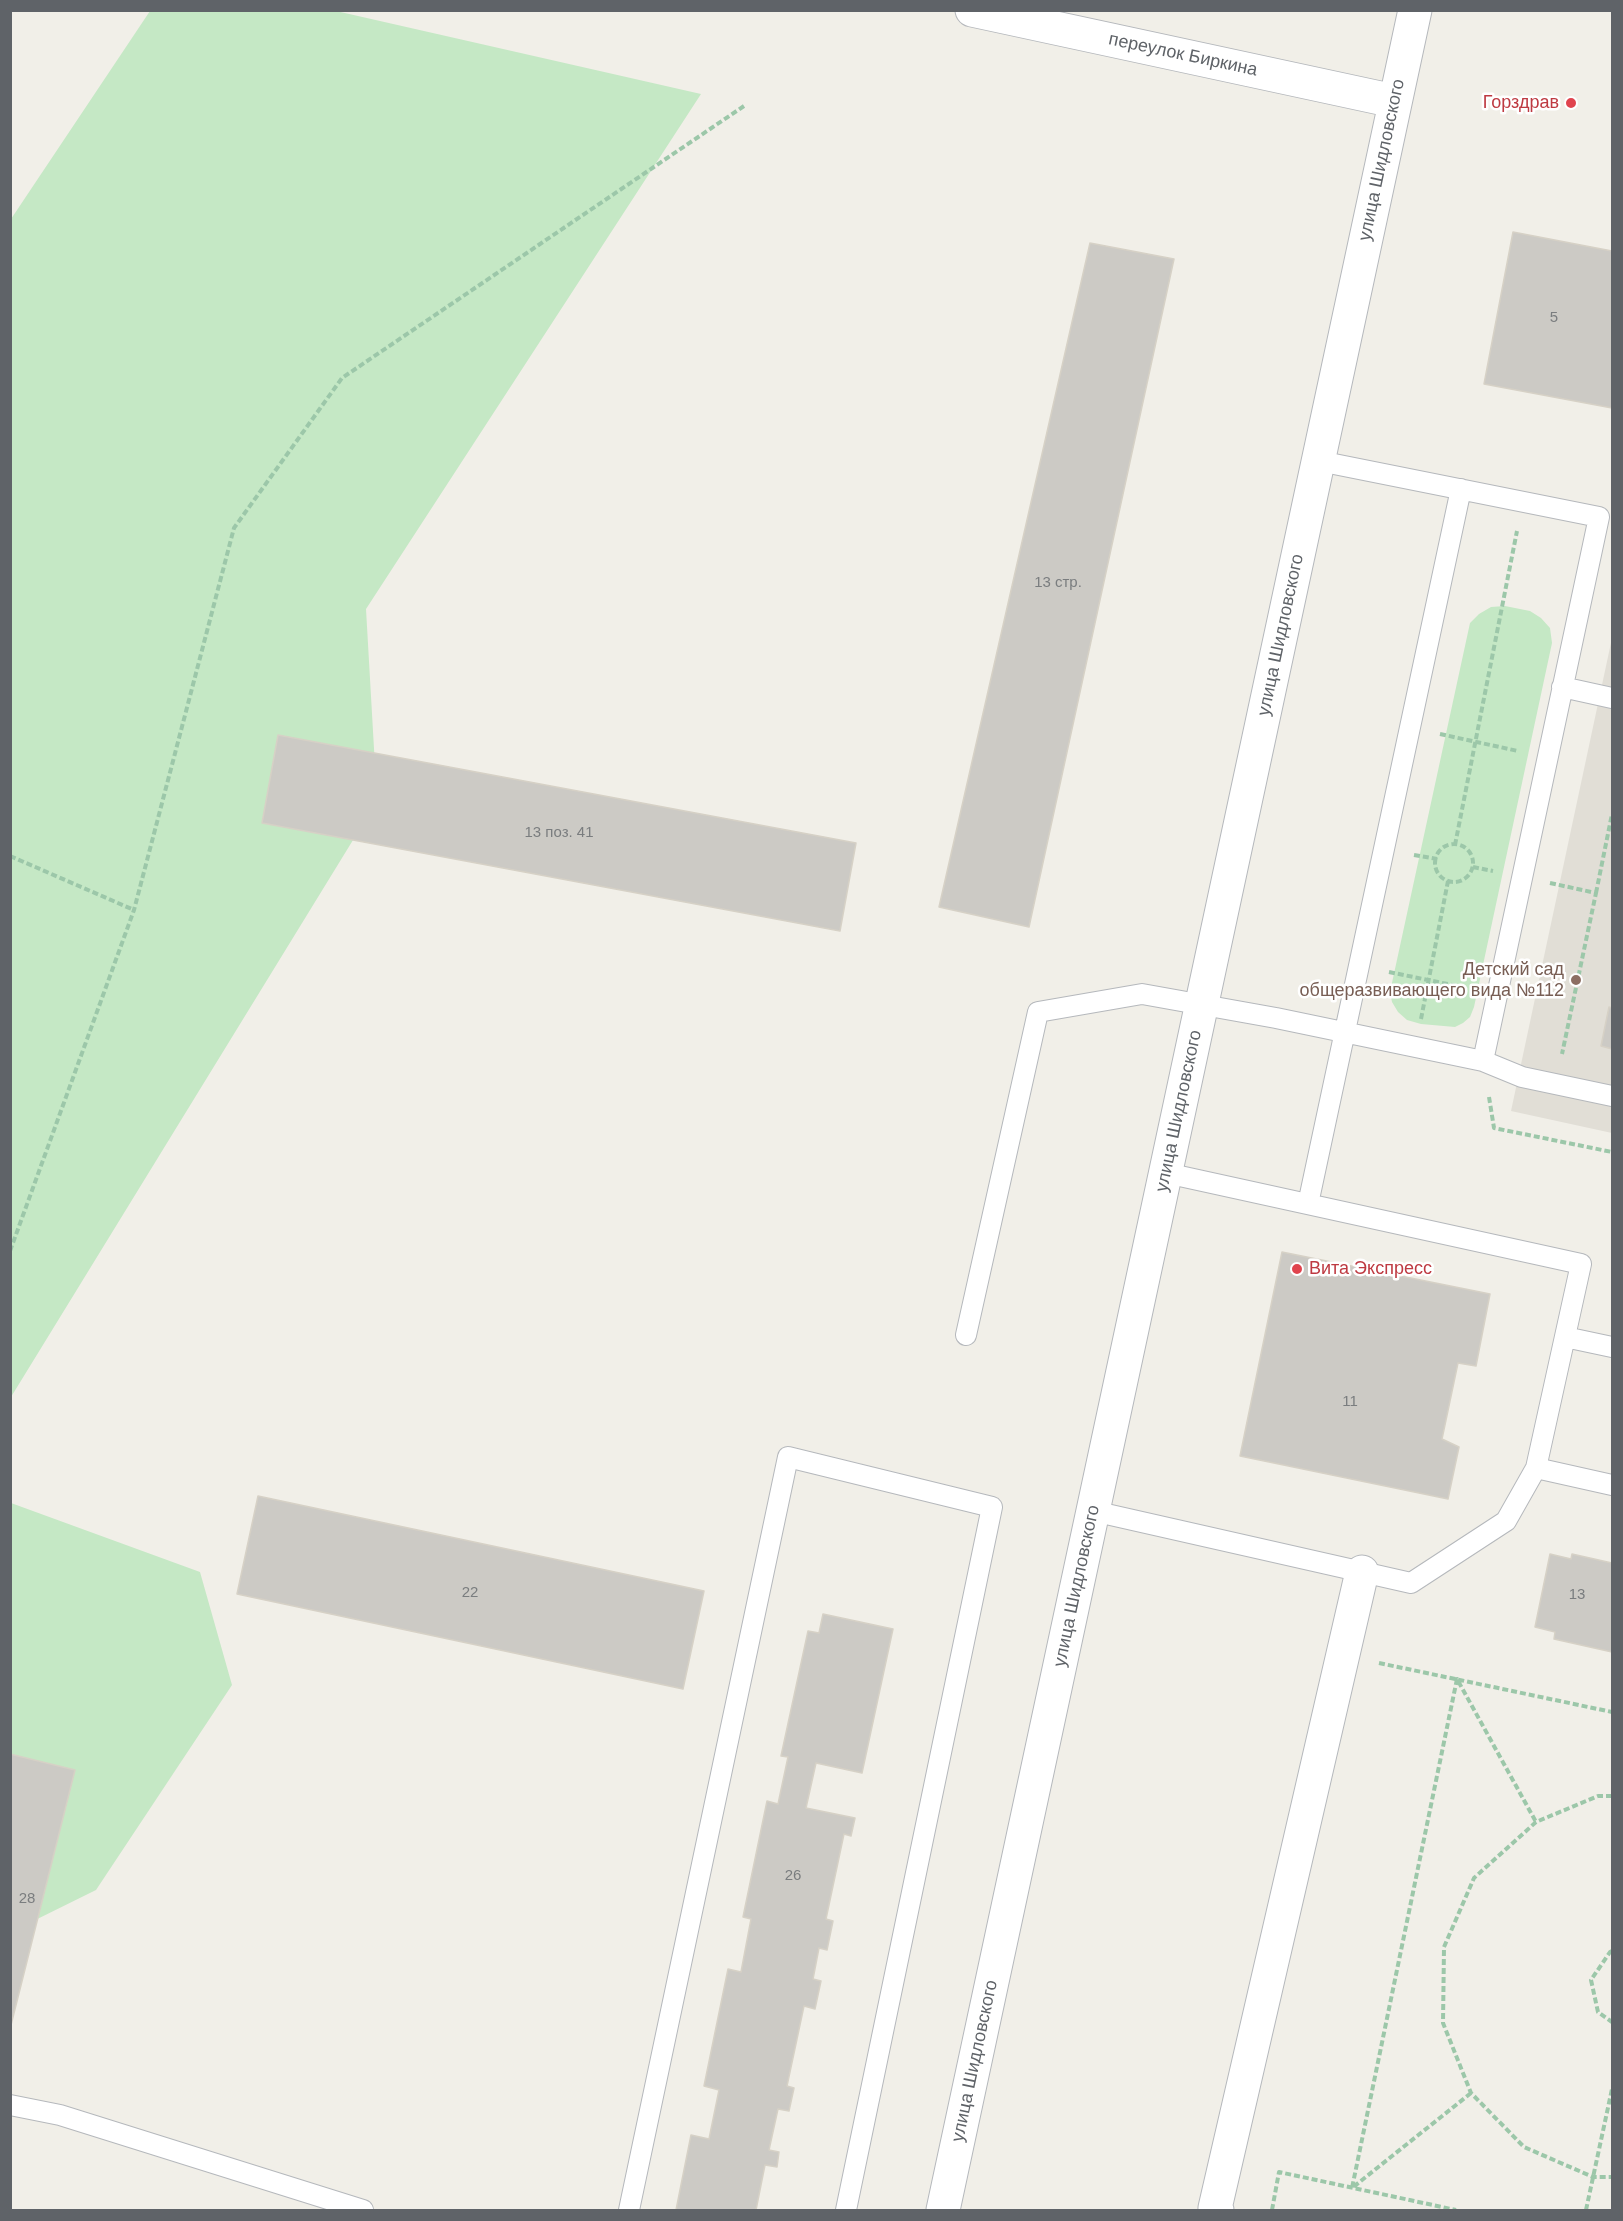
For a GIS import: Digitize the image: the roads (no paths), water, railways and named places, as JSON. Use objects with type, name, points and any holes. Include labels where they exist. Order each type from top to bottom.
[{"type":"street","name":"переулок Биркина","points":[[972,10],[1394,101]]},
{"type":"street","name":"улица Шидловского","points":[[943,2211],[1415,10]]},
{"type":"street","points":[[1217,2211],[1215,2208],[1362,1572]]},
{"type":"lane","points":[[1318,461],[1523,501],[1606,512],[1562,687],[1483,1061]]},
{"type":"lane","points":[[1308,1204],[1461,489]]},
{"type":"lane","points":[[1562,687],[1612,698]]},
{"type":"lane","points":[[966,1335],[1038,1012],[1142,994],[1483,1061],[1522,1077],[1612,1096]]},
{"type":"lane","points":[[1093,1511],[1411,1583],[1506,1521],[1536,1468],[1581,1264],[1166,1173]]},
{"type":"lane","points":[[1565,1336],[1612,1347]]},
{"type":"lane","points":[[629,2211],[788,1457],[992,1507],[846,2211]]},
{"type":"lane","points":[[1536,1468],[1612,1485]]},
{"type":"lane","points":[[10,2105],[60,2115],[363,2211]]},
{"type":"place","name":"Горздрав","points":[[1571,103]]},
{"type":"place","name":"Детский сад общеразвивающего вида №112","points":[[1576,980]]},
{"type":"place","name":"Вита Экспресс","points":[[1297,1269]]}]
